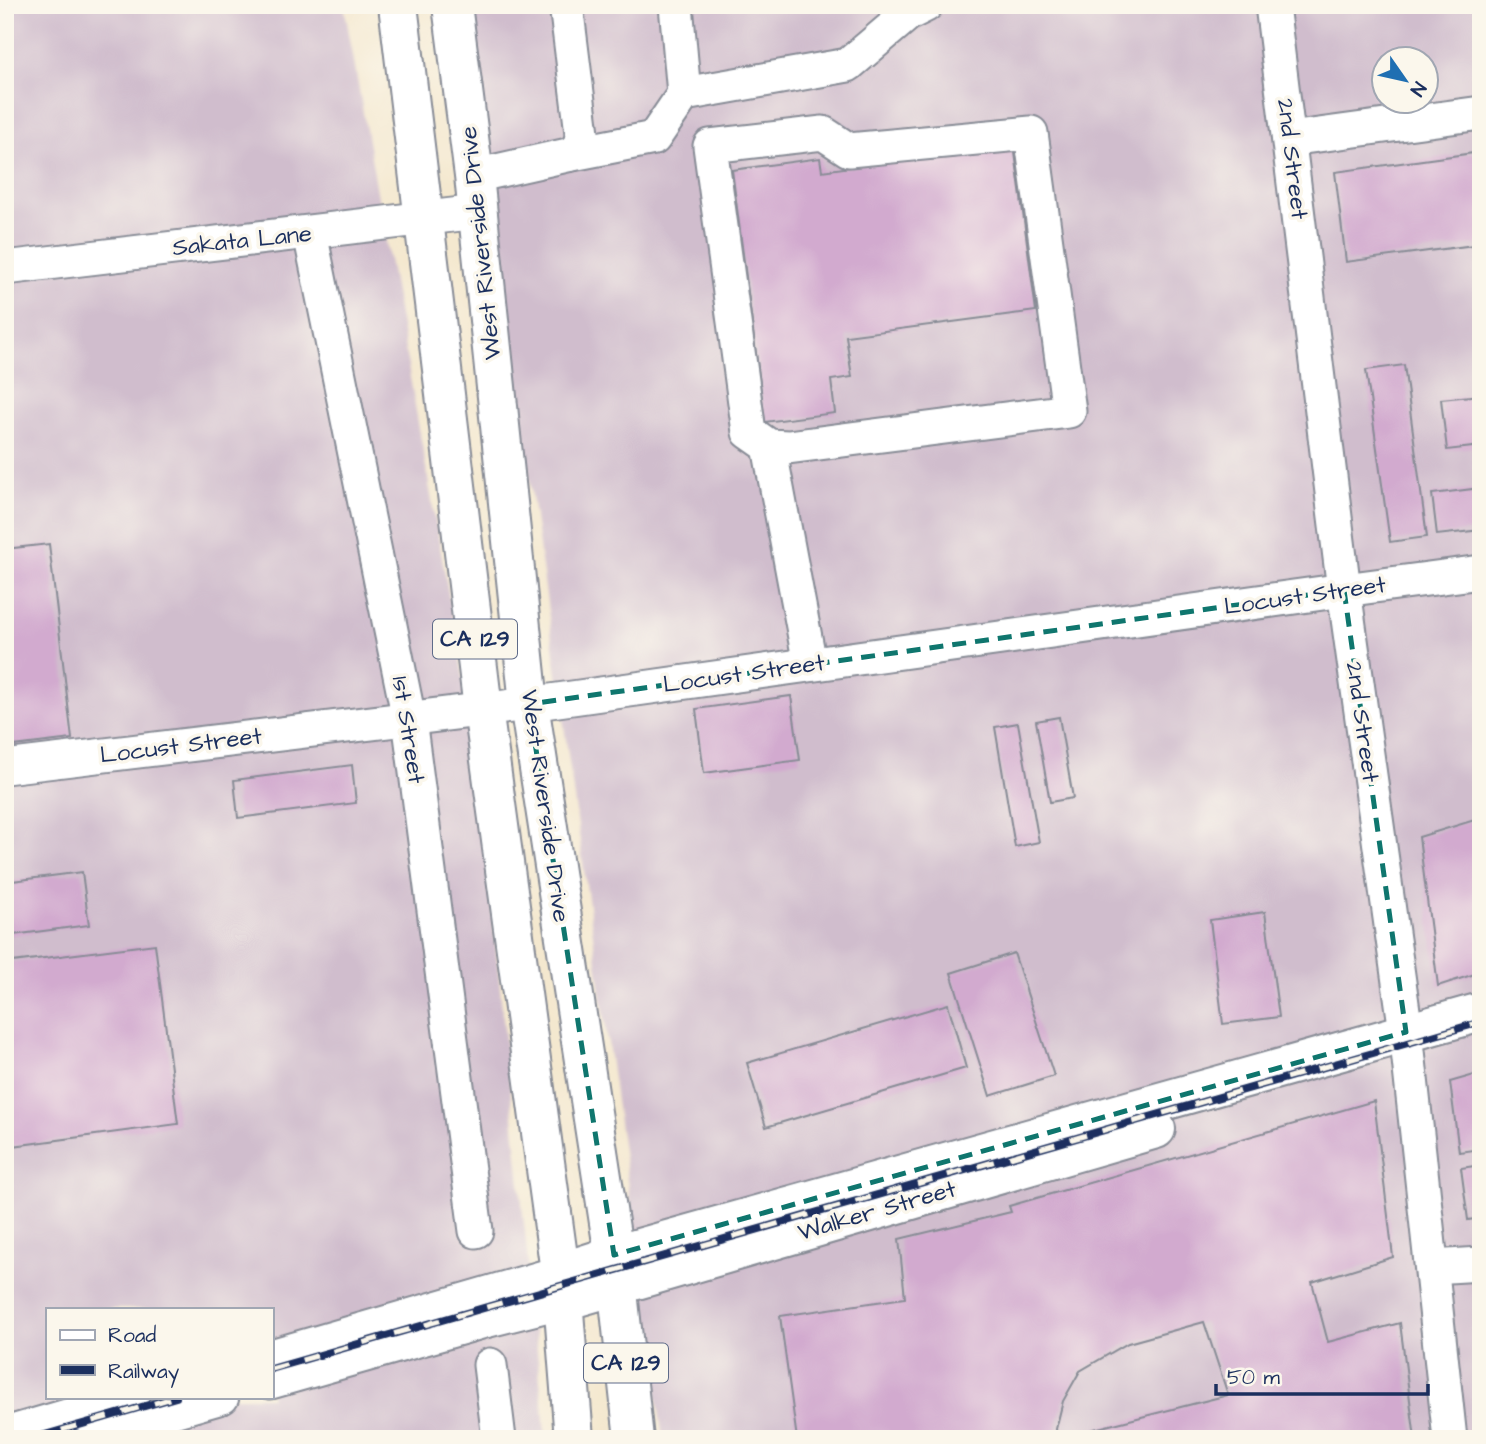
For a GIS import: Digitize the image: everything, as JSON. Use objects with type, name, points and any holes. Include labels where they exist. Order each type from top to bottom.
[{"type":"main road","name":"West Riverside Drive","points":[[398,5],[483,709],[562,1287],[574,1439]]},
{"type":"main road","name":"West Riverside Drive","points":[[452,5],[476,194],[529,704],[615,1270],[634,1439]]},
{"type":"main road","name":"Walker Street","points":[[562,1287],[1407,1044],[1481,1012]]},
{"type":"main road","name":"Walker Street","points":[[1407,1044],[1481,1035]]},
{"type":"street","points":[[566,5],[582,133],[581,144],[572,155]]},
{"type":"street","points":[[676,5],[684,94],[848,65],[908,14],[926,5]]},
{"type":"street","name":"2nd Street","points":[[1272,5],[1344,590],[1407,1044],[1450,1439]]},
{"type":"street","name":"Sakata Lane","points":[[5,268],[424,219],[476,194],[572,155],[654,138],[684,94]]},
{"type":"street","points":[[1289,139],[1481,113]]},
{"type":"street","points":[[769,446],[788,447],[1069,411],[1031,133],[849,150],[824,133],[710,146],[749,432],[769,446],[810,664]]},
{"type":"street","name":"1st Street","points":[[310,233],[409,719],[476,1231]]},
{"type":"street","name":"Locust Street","points":[[5,767],[529,704],[1481,572]]},
{"type":"street","points":[[1432,1267],[1481,1264]]},
{"type":"street","name":"Walker Street","points":[[273,1356],[562,1287]]},
{"type":"street","name":"Walker Street","points":[[273,1381],[485,1321],[562,1287]]},
{"type":"street","points":[[490,1365],[499,1439]]},
{"type":"street","points":[[5,1434],[129,1398]]},
{"type":"street","points":[[76,1439],[219,1398]]},
{"type":"highlighted area","points":[[1344,590],[1406,1032],[614,1255],[529,704]]},
{"type":"shaded area","points":[[5,5],[344,5],[475,744],[546,1439],[5,1439]]},
{"type":"shaded area","points":[[464,5],[1481,5],[1481,1439],[663,1439]]},
{"type":"building","points":[[1014,145],[1036,311],[846,336],[852,377],[831,380],[835,413],[765,422],[732,170],[820,158],[822,171]]},
{"type":"building","points":[[1481,152],[1481,244],[1346,262],[1335,172]]},
{"type":"building","points":[[1404,365],[1427,537],[1390,542],[1366,370]]},
{"type":"building","points":[[1481,395],[1481,446],[1447,450],[1441,399]]},
{"type":"building","points":[[1481,488],[1481,530],[1437,535],[1432,494]]},
{"type":"building","points":[[49,544],[72,739],[5,747],[5,549]]},
{"type":"building","points":[[791,696],[800,760],[704,773],[696,709]]},
{"type":"building","points":[[1059,717],[1073,798],[1050,802],[1036,721]]},
{"type":"building","points":[[1018,723],[1039,842],[1015,847],[995,727]]},
{"type":"building","points":[[352,765],[356,803],[238,818],[234,780]]},
{"type":"building","points":[[1481,818],[1481,972],[1438,986],[1419,837]]},
{"type":"building","points":[[82,872],[89,925],[5,936],[5,882]]},
{"type":"building","points":[[1265,912],[1279,1017],[1223,1024],[1210,920]]},
{"type":"building","points":[[155,944],[178,1124],[5,1147],[5,963]]},
{"type":"building","points":[[1014,953],[1054,1076],[990,1096],[951,973]]},
{"type":"building","points":[[948,1004],[966,1068],[766,1127],[747,1063]]},
{"type":"building","points":[[1481,1073],[1481,1149],[1459,1152],[1450,1082]]},
{"type":"building","points":[[1374,1101],[1393,1257],[1312,1282],[1328,1342],[1400,1323],[1415,1439],[1091,1439],[1090,1430],[1228,1395],[1204,1322],[1128,1343],[1080,1371],[1063,1401],[1056,1429],[1058,1439],[797,1439],[780,1316],[905,1298],[899,1239],[1011,1212],[1009,1206]]},
{"type":"building","points":[[1481,1165],[1481,1218],[1468,1220],[1461,1168]]},
{"type":"railway","points":[[273,1368],[1481,1022]]},
{"type":"railway","points":[[31,1439],[173,1398]]}]
